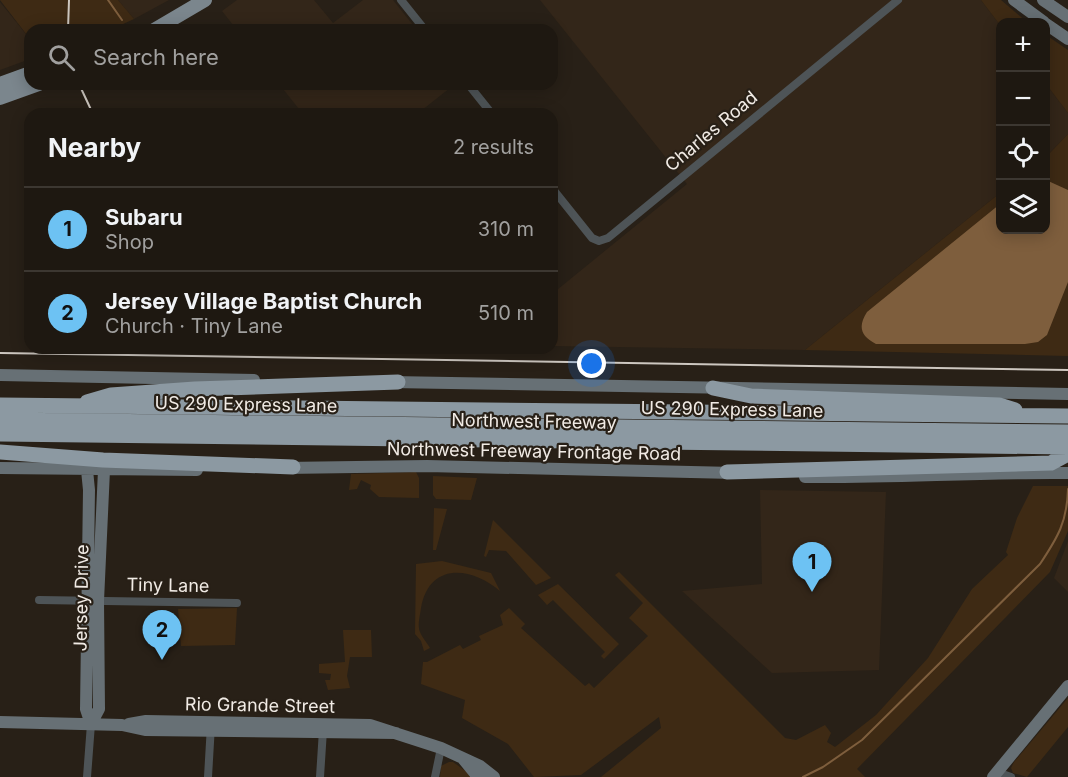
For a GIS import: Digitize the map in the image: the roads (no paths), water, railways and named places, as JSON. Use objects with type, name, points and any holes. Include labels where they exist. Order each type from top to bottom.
[{"type":"highway","points":[[73,406],[123,394],[398,382]]},
{"type":"highway","points":[[713,388],[751,396],[999,405],[1036,416]]},
{"type":"highway","name":"Northwest Freeway","points":[[0,405],[1036,416],[1062,435]]},
{"type":"highway","name":"US 290 Express Lane","points":[[0,420],[1062,435]]},
{"type":"highway","name":"Northwest Freeway","points":[[0,434],[1062,435]]},
{"type":"highway","points":[[727,472],[1051,463],[1062,435]]},
{"type":"highway","points":[[0,452],[136,462],[293,467]]},
{"type":"main road","points":[[164,24],[205,0]]},
{"type":"main road","points":[[1014,0],[1038,18]]},
{"type":"main road","points":[[1043,0],[1068,17]]},
{"type":"main road","points":[[1050,26],[1068,39]]},
{"type":"main road","points":[[0,84],[24,75]]},
{"type":"main road","points":[[0,98],[24,89]]},
{"type":"main road","points":[[0,375],[1068,394]]},
{"type":"main road","name":"Northwest Freeway Frontage Road","points":[[0,468],[104,470],[426,466],[727,472],[759,476],[839,477],[1068,473]]},
{"type":"main road","name":"Jersey Drive","points":[[87,470],[99,709],[91,724]]},
{"type":"main road","name":"Jersey Drive","points":[[93,601],[104,470]]},
{"type":"main road","points":[[995,775],[1068,686]]},
{"type":"main road","name":"Rio Grande Street","points":[[0,722],[122,725],[146,720],[211,727],[323,728],[370,724],[441,748],[480,766],[494,777]]},
{"type":"main road","name":"Rio Grande Street","points":[[464,760],[478,777]]},
{"type":"street","points":[[401,0],[420,24]]},
{"type":"street","name":"Charles Road","points":[[558,196],[592,238],[599,241],[608,238],[898,0]]},
{"type":"street","points":[[473,90],[487,108]]},
{"type":"street","name":"Tiny Lane","points":[[39,600],[237,603]]},
{"type":"street","name":"Jersey Drive","points":[[87,777],[91,724]]},
{"type":"street","points":[[208,777],[211,727]]},
{"type":"street","points":[[320,777],[323,728]]},
{"type":"street","points":[[435,777],[441,748]]},
{"type":"street","points":[[995,775],[1011,777]]},
{"type":"waterway","points":[[108,0],[122,20]]},
{"type":"waterway","points":[[803,777],[823,767],[862,740],[1040,564],[1060,529],[1066,511],[1068,489]]},
{"type":"railway","points":[[68,24],[69,0]]},
{"type":"railway","points":[[82,90],[90,108]]},
{"type":"railway","points":[[0,353],[24,353]]},
{"type":"railway","points":[[63,354],[1068,370]]},
{"type":"place","name":"Subaru","points":[[812,592]]},
{"type":"place","name":"Jersey Village Baptist Church","points":[[162,660]]}]
